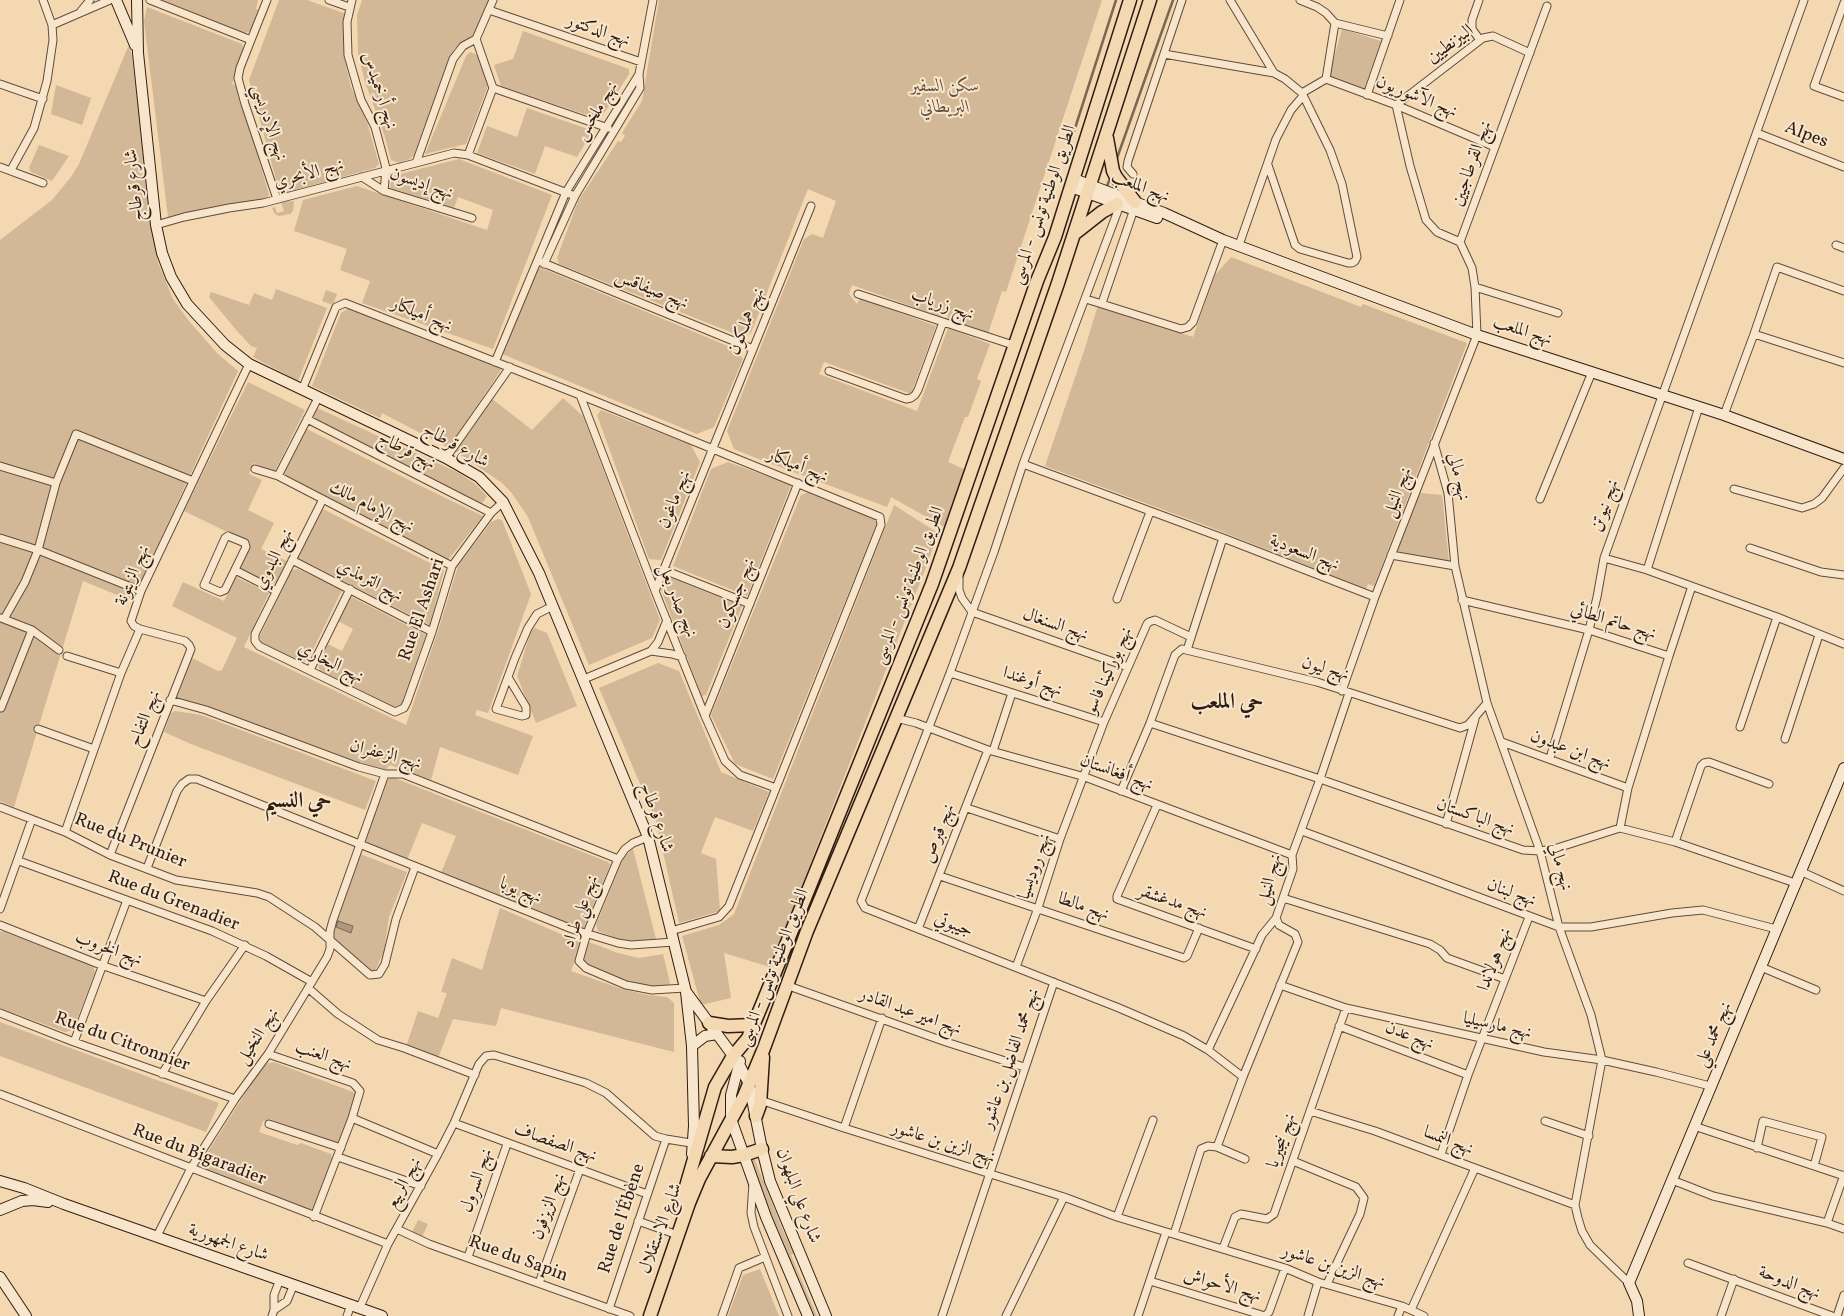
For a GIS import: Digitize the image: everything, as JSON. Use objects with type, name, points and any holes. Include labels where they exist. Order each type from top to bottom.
[{"type":"highway","name":"الطريق الوطنية تونس - المرسى","points":[[690,1170],[695,1144],[715,1087],[736,1060],[748,1038],[932,584],[1073,183],[1130,0]]},
{"type":"highway","name":"الطريق الوطنية تونس - المرسى","points":[[711,1156],[749,1084],[807,931],[959,568],[1089,190],[1150,0]]},
{"type":"highway","points":[[1107,135],[1113,171],[1135,206]]},
{"type":"highway","points":[[1074,234],[1102,212],[1119,204]]},
{"type":"highway","points":[[709,1023],[728,1026],[753,1026]]},
{"type":"highway","points":[[756,1116],[760,1109],[764,1048]]},
{"type":"highway","points":[[711,1156],[744,1156],[762,1149]]},
{"type":"highway","name":"شارع الاستقلال","points":[[650,1316],[689,1203],[711,1156]]},
{"type":"highway","name":"شارع الاستقلال","points":[[644,1316],[672,1233],[690,1170]]},
{"type":"street","points":[[10,170],[34,128],[52,57],[52,25],[43,0]]},
{"type":"street","points":[[78,14],[90,0]]},
{"type":"street","points":[[52,25],[110,0]]},
{"type":"street","points":[[116,0],[123,2],[132,0]]},
{"type":"street","name":"شارع قرطاج","points":[[116,0],[138,53]]},
{"type":"street","name":"شارع قرطاج","points":[[137,0],[138,53],[156,225],[162,253],[171,277],[187,304],[225,345],[249,364],[446,458],[479,477],[503,502],[539,573],[648,837],[686,990],[692,1046],[695,1144]]},
{"type":"street","points":[[150,0],[250,40]]},
{"type":"street","name":"نهج الإدريسي","points":[[267,0],[250,40],[238,78],[277,199]]},
{"type":"street","points":[[329,0],[350,3]]},
{"type":"street","points":[[416,163],[453,58],[463,46],[476,39],[493,0]]},
{"type":"street","points":[[639,74],[653,0]]},
{"type":"street","points":[[1133,174],[1128,167],[1128,160],[1182,0]]},
{"type":"street","points":[[1230,0],[1274,73]]},
{"type":"street","points":[[1300,0],[1322,10],[1335,23],[1388,36]]},
{"type":"street","points":[[1368,95],[1400,0]]},
{"type":"street","points":[[1479,0],[1472,20],[1472,29],[1480,40]]},
{"type":"street","name":"نهج نيوتن","points":[[1550,758],[1589,630],[1604,558],[1804,0]]},
{"type":"street","name":"نهج أرخميدس","points":[[350,3],[348,40],[351,69],[361,100],[375,128],[386,169],[384,191]]},
{"type":"street","points":[[1844,3],[1814,86],[1844,96]]},
{"type":"street","name":"نهج القرطاجيين","points":[[1460,242],[1547,6]]},
{"type":"street","name":"نهج الدكتور","points":[[489,10],[641,62]]},
{"type":"street","points":[[1239,245],[1276,139],[1291,110],[1302,95],[1326,79],[1335,23]]},
{"type":"street","name":"البيزنطيين","points":[[1396,105],[1480,40],[1488,36],[1493,36],[1530,52]]},
{"type":"street","points":[[476,39],[493,88],[468,155],[575,196]]},
{"type":"street","points":[[1164,54],[1274,73],[1285,79],[1302,95],[1330,150],[1342,184],[1357,257],[1355,261],[1348,263],[1300,249],[1295,245],[1268,165]]},
{"type":"street","name":"نهج ملخس","points":[[541,262],[566,192],[639,74]]},
{"type":"street","name":"نهج ملخس","points":[[495,362],[541,262],[575,196],[640,88],[639,74]]},
{"type":"street","name":"نهج الآشوريون","points":[[1326,79],[1396,105],[1495,147]]},
{"type":"street","points":[[0,84],[42,99]]},
{"type":"street","points":[[493,88],[614,130]]},
{"type":"street","points":[[1396,105],[1410,166],[1426,220],[1437,232],[1460,242],[1472,268],[1475,287],[1477,335]]},
{"type":"street","name":"Alpes","points":[[1757,133],[1844,165]]},
{"type":"street","name":"نهج الأبحري","points":[[156,225],[184,217],[263,203],[386,169],[454,153],[468,155]]},
{"type":"street","points":[[0,167],[43,183]]},
{"type":"street","name":"نهج إديسون","points":[[362,177],[384,191],[472,218]]},
{"type":"street","name":"نهج الملعب","points":[[1073,183],[1119,204],[1135,206]]},
{"type":"street","name":"نهج الملعب","points":[[1089,190],[1477,335],[1724,415],[1844,459]]},
{"type":"street","points":[[928,728],[950,673],[994,552],[1023,464],[1086,299],[1119,204]]},
{"type":"street","name":"نهج هملكون","points":[[713,449],[811,206]]},
{"type":"street","points":[[1102,302],[1135,206]]},
{"type":"street","points":[[1086,299],[1102,302],[1181,329],[1188,327],[1193,322],[1224,240]]},
{"type":"street","points":[[1836,245],[1844,248]]},
{"type":"street","name":"نهج صيفاقس","points":[[541,262],[753,349]]},
{"type":"street","points":[[1724,415],[1777,267],[1844,291]]},
{"type":"street","points":[[1475,287],[1558,313]]},
{"type":"street","name":"نهج زرياب","points":[[858,294],[1016,346]]},
{"type":"street","name":"نهج أميلكار","points":[[302,390],[334,311],[338,305],[345,303],[510,367],[878,516],[882,522],[727,911],[719,917],[670,931]]},
{"type":"street","points":[[829,371],[906,399],[911,398],[915,396],[918,390],[943,322]]},
{"type":"street","points":[[1754,334],[1844,363]]},
{"type":"street","name":"نهج النيل","points":[[1217,1148],[1243,1077],[1298,942],[1295,934],[1279,925],[1276,918],[1293,870],[1292,855],[1320,779],[1375,597],[1477,335]]},
{"type":"street","name":"نهج الزيتونة","points":[[65,832],[121,674],[140,629],[134,626],[132,621],[142,591],[249,364]]},
{"type":"street","points":[[446,458],[510,367]]},
{"type":"street","points":[[1540,499],[1592,372]]},
{"type":"street","name":"نهج صدر بعل","points":[[580,395],[655,591],[725,761],[730,768],[740,775],[776,788]]},
{"type":"street","points":[[278,476],[318,398]]},
{"type":"street","points":[[1647,570],[1699,407]]},
{"type":"street","name":"نهج قرطاج","points":[[307,419],[491,513]]},
{"type":"street","points":[[59,650],[32,630],[2,618],[25,582],[38,550],[56,483],[76,434],[193,481]]},
{"type":"street","name":"نهج مالي","points":[[1434,443],[1448,493],[1455,566],[1487,703],[1540,851],[1559,927],[1590,1015],[1602,1060],[1575,1205],[1582,1231],[1590,1245],[1629,1283]]},
{"type":"street","name":"نهج ماغون","points":[[655,591],[713,449]]},
{"type":"street","name":"نهج السعودية","points":[[1023,464],[1375,597]]},
{"type":"street","points":[[0,466],[56,483]]},
{"type":"street","points":[[1734,489],[1802,508],[1814,504],[1822,498],[1844,468]]},
{"type":"street","name":"نهج الإمام مالك","points":[[255,469],[278,476],[322,501],[452,566]]},
{"type":"street","name":"نهج جسكون","points":[[705,716],[798,483]]},
{"type":"street","name":"نهج البدوي","points":[[255,634],[322,501]]},
{"type":"street","name":"Rue El Ashari","points":[[400,711],[407,702],[432,632],[452,566],[491,513],[503,502]]},
{"type":"street","points":[[1117,600],[1150,512]]},
{"type":"street","points":[[228,536],[245,543],[246,546],[235,570],[223,592],[204,585],[225,538],[228,536]]},
{"type":"street","points":[[0,538],[38,550],[142,591]]},
{"type":"street","points":[[1121,791],[1176,655],[1183,650],[1191,638],[1223,538]]},
{"type":"street","points":[[1750,548],[1821,572],[1844,575]]},
{"type":"street","points":[[1391,555],[1455,566]]},
{"type":"street","points":[[1604,558],[1647,570],[1692,586],[1844,644]]},
{"type":"street","name":"نهج الترمذي","points":[[292,560],[432,632]]},
{"type":"street","points":[[959,568],[959,590],[972,612]]},
{"type":"street","points":[[235,570],[276,591]]},
{"type":"street","points":[[664,570],[750,604]]},
{"type":"street","points":[[1669,656],[1692,586]]},
{"type":"street","points":[[310,670],[350,589]]},
{"type":"street","name":"نهج حاتم الطائي","points":[[1462,600],[1589,630],[1669,656],[1628,788],[1620,828]]},
{"type":"street","points":[[508,677],[526,707],[526,715],[522,716],[496,710],[508,677],[528,628],[537,614],[553,606]]},
{"type":"street","name":"نهج السنغال","points":[[972,612],[1128,667]]},
{"type":"street","points":[[1740,727],[1777,617]]},
{"type":"street","points":[[584,679],[651,651],[658,642],[667,620]]},
{"type":"street","name":"نهج بوركينا فاسو","points":[[1085,777],[1104,722],[1147,624],[1152,620],[1156,620],[1191,638]]},
{"type":"street","name":"نهج التفاح","points":[[110,855],[191,649],[185,641],[140,629]]},
{"type":"street","points":[[1,708],[32,630]]},
{"type":"street","name":"نهج البخاري","points":[[255,634],[255,641],[259,646],[387,709],[395,712],[400,711]]},
{"type":"street","points":[[1785,739],[1819,635]]},
{"type":"street","name":"نهج ليون","points":[[1183,650],[1317,682],[1460,728],[1468,726],[1475,719]]},
{"type":"street","points":[[651,651],[682,657]]},
{"type":"street","points":[[68,656],[121,674]]},
{"type":"street","name":"نهج أوغندا","points":[[950,673],[1104,722]]},
{"type":"street","name":"نهج قبرص","points":[[918,929],[991,750],[1012,693]]},
{"type":"street","name":"نهج الزعفران","points":[[170,700],[206,710],[332,757],[385,774],[404,774],[618,859]]},
{"type":"street","points":[[1446,824],[1475,719],[1487,703]]},
{"type":"street","name":"نهج أفغانستان","points":[[896,718],[991,750],[1085,777],[1292,855]]},
{"type":"street","name":"نهج الباكستان","points":[[1150,723],[1320,779],[1523,850],[1540,851],[1554,849],[1620,828]]},
{"type":"street","name":"جيبوتي","points":[[928,728],[860,901],[865,908],[1119,1008],[1184,1036],[1208,1050],[1243,1077]]},
{"type":"street","points":[[38,729],[94,750]]},
{"type":"street","name":"نهج ابن عبدون","points":[[1502,742],[1628,788]]},
{"type":"street","points":[[1675,842],[1701,766],[1704,763],[1709,762],[1769,784]]},
{"type":"street","name":"نهج محمد علي","points":[[1629,1283],[1761,967],[1794,883],[1844,768]]},
{"type":"street","points":[[359,844],[385,774]]},
{"type":"street","name":"نهج روديسيا","points":[[1016,967],[1060,840],[1085,777]]},
{"type":"street","name":"نهج يوبا","points":[[146,868],[177,791],[189,779],[197,779],[558,924],[618,943],[631,945],[674,942]]},
{"type":"street","name":"نهج مدغشقر","points":[[1157,805],[1117,897],[1119,900],[1256,949]]},
{"type":"street","name":"Rue du Prunier","points":[[0,807],[65,832],[110,855],[189,883],[257,892],[283,905],[331,939],[370,976],[379,974],[385,964],[396,920],[415,867]]},
{"type":"street","points":[[967,808],[1060,840]]},
{"type":"street","points":[[0,909],[19,861],[32,819]]},
{"type":"street","points":[[1620,828],[1675,842],[1794,883]]},
{"type":"street","name":"نهج لبنان","points":[[1302,831],[1559,927],[1591,927],[1672,912],[1702,910],[1776,929]]},
{"type":"street","name":"نهج علي طراد","points":[[648,837],[633,843],[625,849],[618,859],[587,933],[580,961],[586,968],[626,985],[652,990],[686,990]]},
{"type":"street","name":"نهج النخيل","points":[[156,1236],[191,1168],[235,1099],[268,1054],[327,957],[331,939],[330,929],[359,844]]},
{"type":"street","name":"Rue du Grenadier","points":[[19,861],[171,915],[245,945],[310,985],[338,1014],[378,1040],[475,1074]]},
{"type":"street","points":[[1800,871],[1844,891]]},
{"type":"street","name":"نهج مالطا","points":[[940,876],[1184,958],[1187,956],[1199,928]]},
{"type":"street","points":[[1283,898],[1430,944],[1440,950],[1447,958],[1505,979]]},
{"type":"street","points":[[74,1042],[101,965],[127,900]]},
{"type":"street","name":"نهج هولاندا","points":[[1441,1154],[1468,1075],[1529,917]]},
{"type":"street","points":[[1208,1050],[1262,935],[1276,918]]},
{"type":"street","name":"نهج الخروب","points":[[0,925],[101,965],[206,1001]]},
{"type":"street","points":[[162,1074],[206,1001],[245,945]]},
{"type":"street","points":[[1761,967],[1816,990]]},
{"type":"street","name":"نهج محمد الفاضل بن عاشور","points":[[942,1316],[1054,982]]},
{"type":"street","name":"نهج امير عبد القادر","points":[[786,985],[946,1042],[1024,1067]]},
{"type":"street","name":"نهج مارسيليا","points":[[1280,985],[1346,1008],[1544,1052],[1602,1060],[1710,1086]]},
{"type":"street","name":"شارع علي البلهوان","points":[[686,990],[736,1060],[749,1084],[770,1181],[826,1316]]},
{"type":"street","name":"نهج نيجيريا","points":[[1223,1248],[1235,1216],[1241,1214],[1267,1219],[1272,1216],[1346,1008]]},
{"type":"street","name":"Rue du Citronnier","points":[[0,1013],[74,1042],[235,1099]]},
{"type":"street","points":[[844,1128],[882,1018]]},
{"type":"street","name":"نهج عدن","points":[[1339,1026],[1468,1075]]},
{"type":"street","points":[[692,1046],[705,1036],[717,1034]]},
{"type":"street","name":"نهج العنب","points":[[268,1054],[353,1083],[360,1091],[360,1096],[352,1118]]},
{"type":"street","name":"نهج الربيع","points":[[347,1316],[356,1306],[421,1186],[454,1123],[482,1059],[486,1056],[494,1055],[586,1083],[606,1093],[655,1136],[695,1144]]},
{"type":"street","name":"شارع علي البلهوان","points":[[736,1060],[731,1095],[731,1119],[753,1183],[808,1316]]},
{"type":"street","name":"Rue du Bigaradier","points":[[0,1094],[314,1217],[388,1244]]},
{"type":"street","name":"نهج الزين بن عاشور","points":[[760,1100],[1064,1197],[1117,1217],[1285,1268],[1318,1282],[1402,1306],[1424,1316]]},
{"type":"street","name":"نهج النمسا","points":[[1310,1111],[1441,1154],[1575,1205]]},
{"type":"street","points":[[314,1217],[352,1118],[438,1154]]},
{"type":"street","points":[[1117,1217],[1153,1120]]},
{"type":"street","points":[[1545,1121],[1589,1136]]},
{"type":"street","points":[[1757,1148],[1763,1121],[1822,1137],[1814,1166]]},
{"type":"street","name":"نهج الصفصاف","points":[[454,1123],[647,1194]]},
{"type":"street","points":[[269,1124],[341,1148]]},
{"type":"street","points":[[1694,1126],[1844,1176],[1827,1223]]},
{"type":"street","name":"Rue de l'Ébène","points":[[609,1308],[666,1139]]},
{"type":"street","name":"نهج السرول","points":[[468,1257],[508,1144]]},
{"type":"street","points":[[1138,1316],[1199,1154],[1204,1147],[1217,1148],[1245,1159]]},
{"type":"street","points":[[338,1157],[421,1186]]},
{"type":"street","points":[[1292,1161],[1356,1187],[1361,1191],[1364,1198],[1360,1214],[1327,1284]]},
{"type":"street","name":"نهج الزيزفون","points":[[539,1284],[580,1168]]},
{"type":"street","points":[[1411,1310],[1475,1168]]},
{"type":"street","points":[[1672,1180],[1713,1196],[1827,1223],[1844,1229]]},
{"type":"street","name":"شارع الجمهورية","points":[[0,1181],[382,1316]]},
{"type":"street","points":[[753,1183],[751,1205],[753,1222],[788,1316]]},
{"type":"street","points":[[1006,1316],[1064,1197]]},
{"type":"street","name":"شارع الجمهورية","points":[[0,1210],[22,1201],[33,1200],[64,1204]]},
{"type":"street","points":[[638,1221],[672,1233]]},
{"type":"street","name":"Rue du Sapin","points":[[397,1229],[429,1244],[630,1316]]},
{"type":"street","points":[[722,1316],[738,1268],[765,1257]]},
{"type":"street","name":"نهج الدوحة","points":[[1688,1264],[1734,1279],[1832,1316]]},
{"type":"street","name":"نهج الأحواش","points":[[1150,1281],[1265,1316],[1269,1312],[1285,1268]]},
{"type":"street","points":[[0,1277],[26,1316]]},
{"type":"street","points":[[273,1313],[274,1295],[280,1279]]},
{"type":"street","name":"نهج الدوحة","points":[[1721,1316],[1734,1279]]},
{"type":"street","points":[[1308,1316],[1318,1282]]},
{"type":"street","points":[[1629,1283],[1637,1302],[1640,1316]]},
{"type":"street","points":[[273,1313],[287,1301],[294,1284]]},
{"type":"street","points":[[0,1286],[20,1316]]},
{"type":"street","points":[[1836,1316],[1844,1296]]},
{"type":"street","points":[[1398,1316],[1402,1306]]},
{"type":"green space","points":[[154,0],[258,0],[256,9],[260,10],[253,30],[245,33]]},
{"type":"green space","points":[[279,0],[307,0],[346,14],[344,57],[351,87],[367,122],[379,164],[375,168],[280,194],[249,80]]},
{"type":"green space","points":[[362,0],[491,0],[476,39],[469,38],[454,49],[414,155],[410,159],[399,163],[391,160],[384,134],[365,82],[358,54],[357,15]]},
{"type":"green space","name":"سكن السفير البريطاني","points":[[659,0],[1102,0],[1006,292],[1002,291],[988,334],[947,319],[948,315],[943,313],[941,317],[852,285],[849,294],[857,304],[860,298],[936,326],[911,394],[824,362],[819,374],[917,411],[948,328],[990,344],[977,379],[981,381],[968,417],[965,417],[948,462],[964,469],[944,527],[891,497],[887,507],[734,449],[727,431],[804,239],[812,234],[823,238],[836,201],[808,189],[751,333],[743,337],[559,264],[557,258],[578,201],[618,141],[621,142],[625,136],[622,133],[642,101]]},
{"type":"green space","points":[[147,7],[242,44],[245,52],[232,84],[238,86],[269,195],[266,198],[190,216],[168,217],[144,21]]},
{"type":"green space","points":[[1342,29],[1381,41],[1364,89],[1329,76]]},
{"type":"green space","points":[[523,31],[629,69],[629,74],[603,115],[596,118],[501,86],[494,65],[513,59]]},
{"type":"green space","points":[[130,42],[158,262],[173,299],[189,321],[217,353],[238,371],[132,601],[83,581],[14,807],[0,801],[0,240],[52,200],[71,177],[79,164]]},
{"type":"green space","points":[[470,52],[478,55],[488,86],[466,144],[425,154],[466,56]]},
{"type":"green space","points":[[56,85],[91,98],[82,125],[51,114]]},
{"type":"green space","points":[[527,108],[588,129],[591,134],[577,157],[545,146],[535,174],[477,153],[487,126],[517,137]]},
{"type":"green space","points":[[39,145],[69,156],[52,181],[31,172],[29,168]]},
{"type":"green space","points":[[459,159],[552,195],[493,349],[362,303],[370,281],[340,270],[347,249],[294,231],[303,200],[357,186],[487,230],[493,210],[458,197],[454,208],[390,188],[392,176]]},
{"type":"green space","points":[[294,201],[293,211],[290,214],[279,216],[275,214],[272,208],[275,207],[277,213],[284,211],[281,202]]},
{"type":"green space","points":[[1231,257],[1361,307],[1363,304],[1467,343],[1374,586],[1368,584],[1366,589],[1210,527],[1045,466],[1098,305],[1193,337],[1215,275]]},
{"type":"green space","points":[[539,267],[735,349],[743,359],[714,427],[697,434],[502,354]]},
{"type":"green space","points":[[276,289],[327,308],[298,381],[253,357],[257,348],[251,346],[209,297],[211,292],[249,305],[254,293],[272,300]]},
{"type":"green space","points":[[326,290],[337,294],[333,305],[322,301]]},
{"type":"green space","points":[[349,308],[503,367],[449,448],[382,413],[380,418],[312,386],[341,313]]},
{"type":"green space","points":[[248,382],[305,410],[274,473],[254,463],[249,474],[262,480],[248,510],[274,523],[261,549],[287,561],[276,583],[269,584],[241,570],[239,565],[250,543],[184,511]]},
{"type":"green space","points":[[491,398],[532,430],[563,398],[583,416],[660,620],[652,638],[589,665],[528,517],[511,492],[502,483],[455,451]]},
{"type":"green space","points":[[315,407],[459,473],[474,483],[487,496],[481,505],[309,418]]},
{"type":"green space","points":[[601,410],[691,445],[700,462],[661,560],[649,559],[597,415]]},
{"type":"green space","points":[[307,429],[483,516],[448,560],[286,480],[284,474]]},
{"type":"green space","points":[[728,462],[791,485],[747,596],[673,566],[711,469]]},
{"type":"green space","points":[[808,492],[878,520],[773,779],[735,764],[711,715],[801,495]]},
{"type":"green space","points":[[1420,493],[1442,495],[1449,562],[1397,552]]},
{"type":"green space","points":[[894,505],[938,533],[928,562],[770,967],[724,953],[731,998],[701,1005],[682,936],[719,925],[734,914]]},
{"type":"green space","points":[[323,509],[444,570],[430,625],[298,558]]},
{"type":"green space","points":[[498,519],[502,520],[531,594],[488,713],[477,710],[475,715],[533,736],[518,775],[440,747],[431,780],[390,765],[384,771],[203,705],[176,700],[192,658],[218,671],[222,670],[237,638],[172,606],[183,582],[224,601],[236,577],[269,593],[244,647],[406,725],[458,566],[491,522]]},
{"type":"green space","points":[[298,569],[342,590],[308,660],[302,663],[261,643],[260,636],[292,570]]},
{"type":"green space","points":[[671,578],[742,606],[706,695],[702,696],[661,590],[664,582]]},
{"type":"green space","points":[[350,596],[426,635],[400,708],[394,708],[320,672],[318,664],[328,644],[342,651],[353,629],[338,621]]},
{"type":"green space","points":[[535,628],[547,633],[577,706],[536,723],[517,676],[531,631]]},
{"type":"green space","points":[[658,663],[679,671],[721,772],[769,792],[753,831],[715,817],[701,853],[716,859],[720,911],[679,923],[656,821],[599,688]]},
{"type":"green space","points":[[175,711],[201,715],[376,781],[365,810],[164,732],[171,713]]},
{"type":"green space","points":[[392,777],[608,862],[610,865],[584,928],[579,929],[547,914],[441,873],[456,836],[422,823],[407,860],[367,845],[364,837],[386,781]]},
{"type":"green space","points":[[633,849],[656,939],[640,945],[598,931],[596,925],[624,857]]},
{"type":"green space","points":[[360,854],[407,872],[389,917],[384,951],[374,973],[359,964],[331,936]]},
{"type":"green space","points":[[500,908],[582,943],[571,971],[622,989],[647,995],[667,997],[674,1003],[674,1052],[501,1008],[496,1026],[453,1019],[438,1058],[406,1047],[418,1011],[438,1018],[447,993],[441,992],[452,958],[482,970]]},
{"type":"green space","points":[[4,931],[93,966],[95,972],[73,1030],[65,1032],[0,1008],[0,932]]},
{"type":"green space","points":[[589,942],[618,953],[639,958],[663,954],[670,983],[662,988],[636,986],[580,965]]},
{"type":"green space","points":[[0,1022],[219,1103],[206,1132],[0,1056]]},
{"type":"green space","points":[[274,1062],[358,1094],[338,1145],[270,1119],[269,1121],[263,1121],[259,1132],[297,1145],[301,1143],[331,1154],[333,1160],[316,1208],[306,1211],[203,1172],[200,1164],[264,1064]]},
{"type":"green space","points":[[755,1160],[794,1253],[791,1255],[817,1316],[812,1316],[787,1256],[749,1161]]},
{"type":"green space","points":[[418,1220],[428,1224],[422,1237],[412,1232]]},
{"type":"green space","points":[[760,1269],[779,1316],[728,1316],[743,1275]]},
{"type":"shaded area","points":[[338,921],[353,926],[351,933],[336,927]]},
{"type":"waterway","points":[[1070,144],[1116,0]]},
{"type":"waterway","points":[[1116,161],[1173,0]]},
{"type":"waterway","points":[[1107,186],[1111,176]]},
{"type":"district","name":"حي الملعب","points":[[1227,704]]},
{"type":"district","name":"حي النسيم","points":[[298,803]]}]
